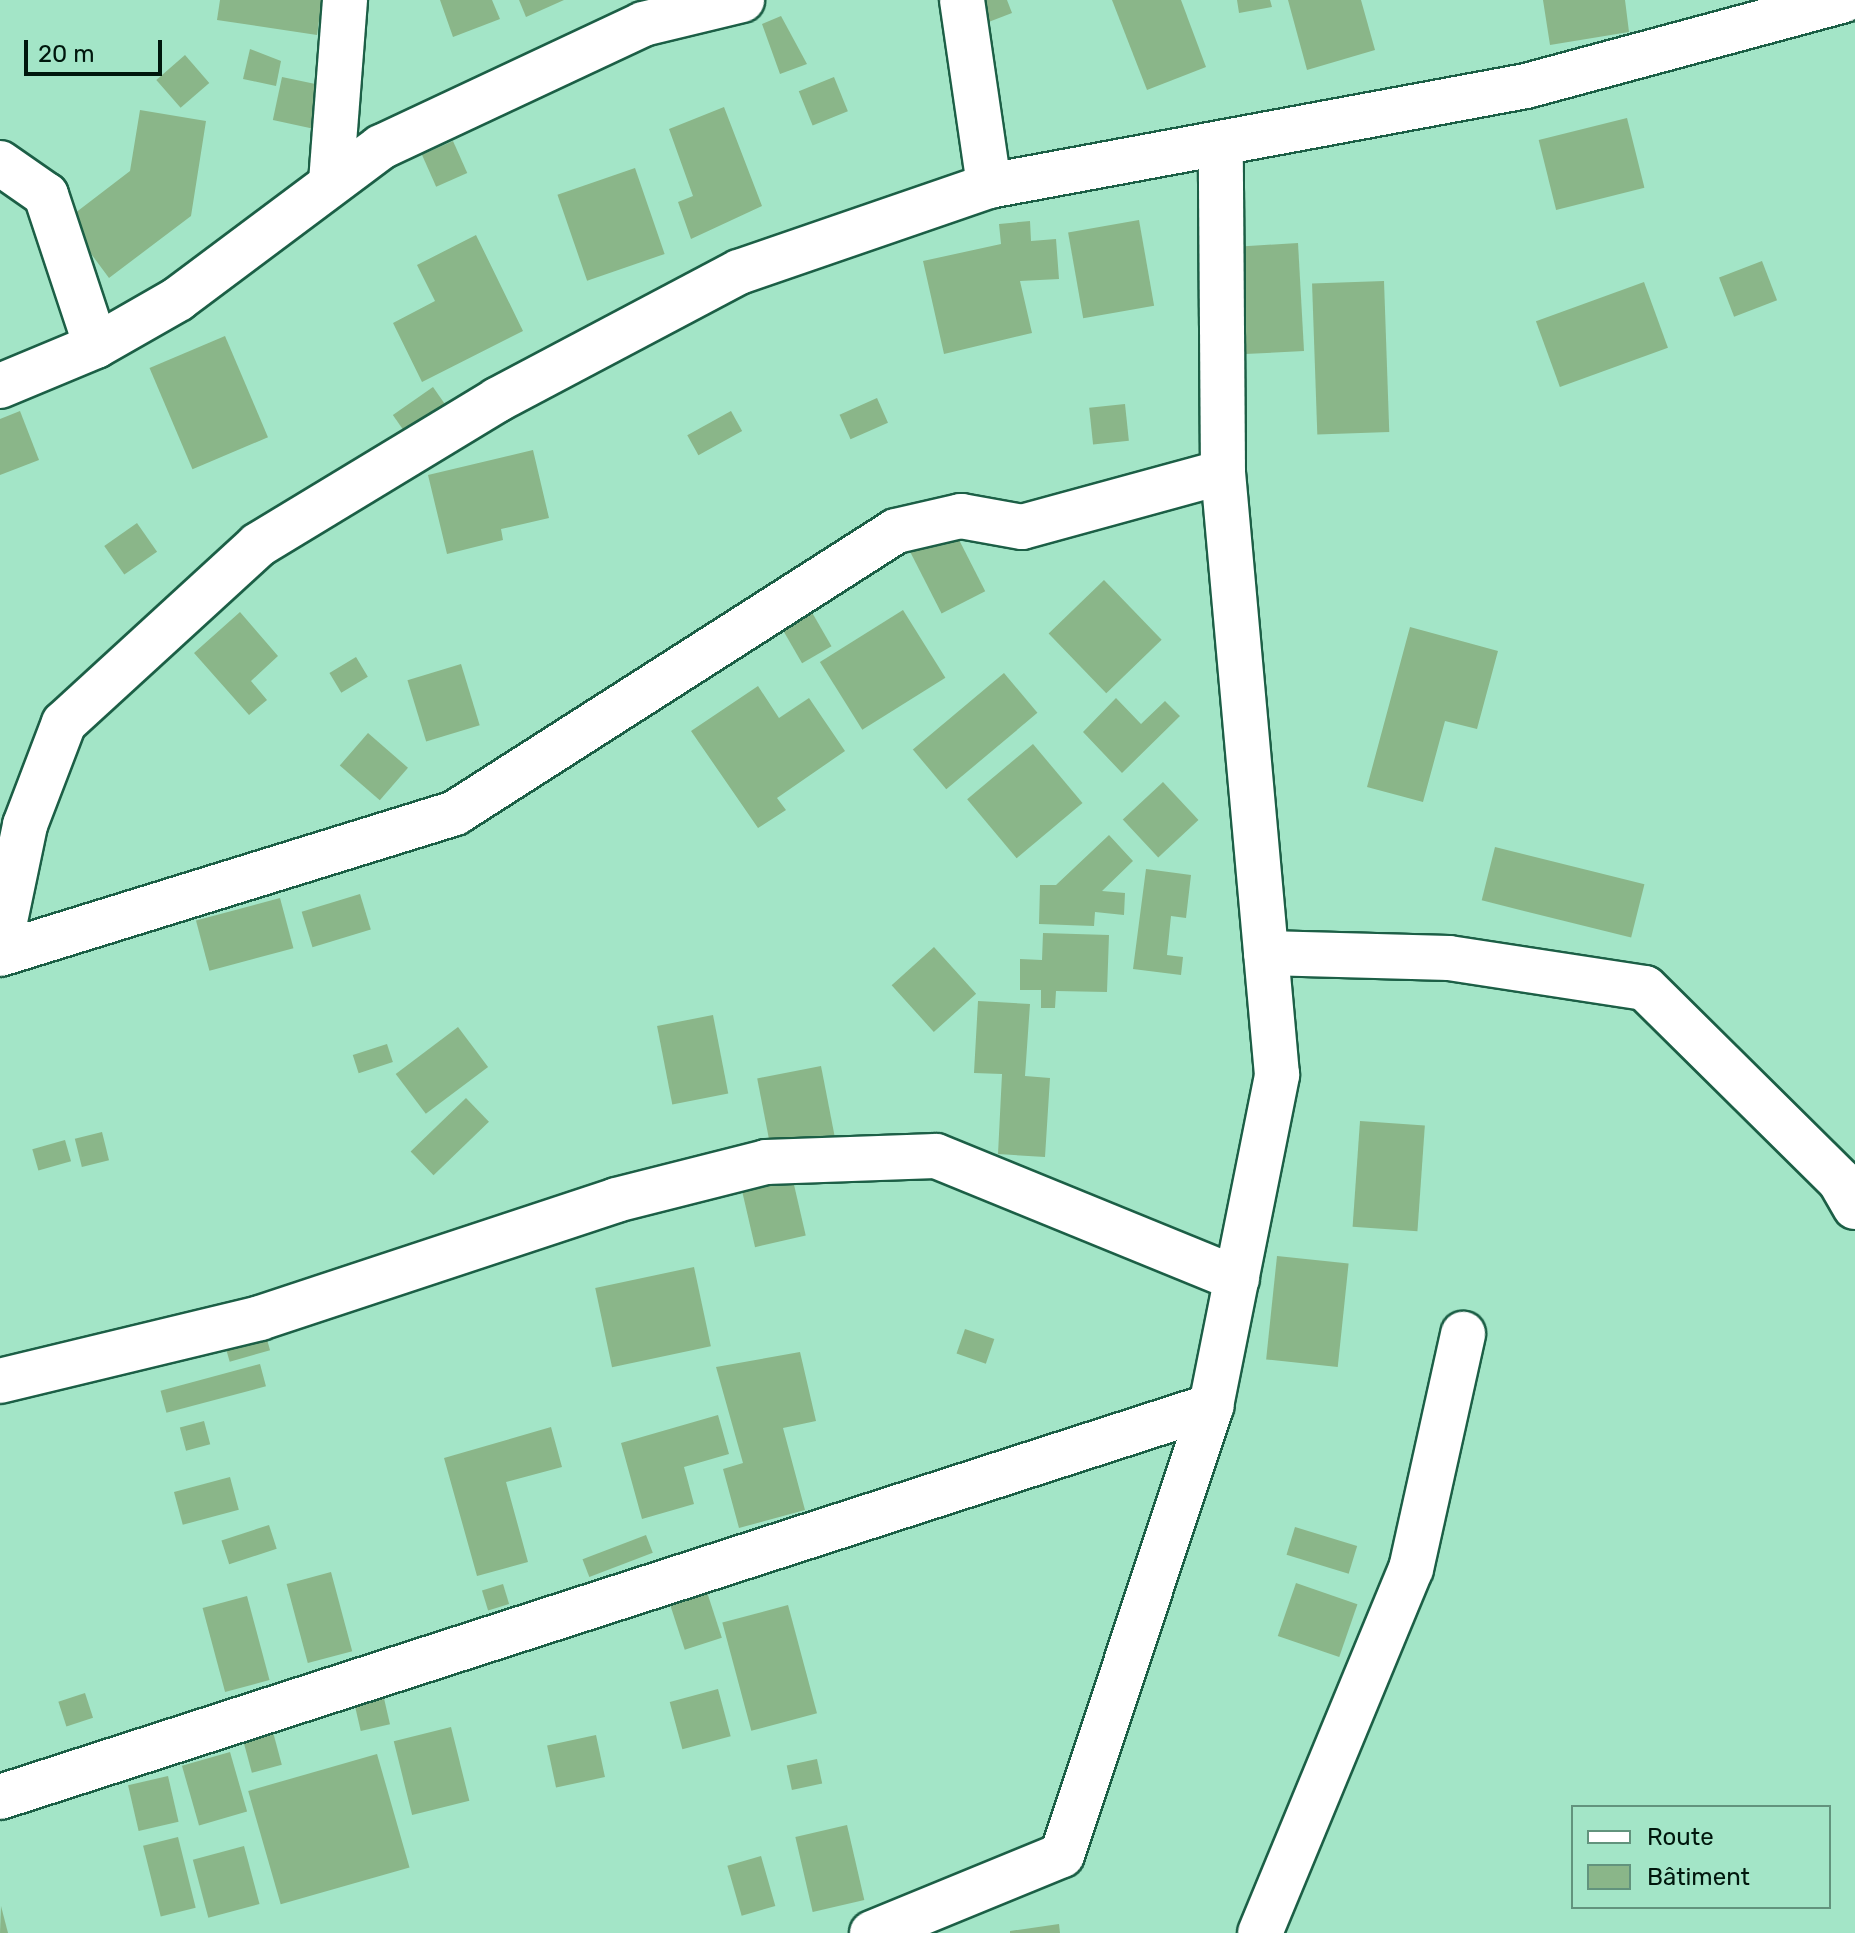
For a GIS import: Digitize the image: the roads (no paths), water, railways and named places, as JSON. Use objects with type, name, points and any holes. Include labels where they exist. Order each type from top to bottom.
[{"type":"street","points":[[331,182],[345,0]]},
{"type":"street","points":[[0,386],[96,346],[178,299],[381,147],[643,24],[742,0]]},
{"type":"street","points":[[962,0],[989,186]]},
{"type":"street","points":[[0,945],[25,825],[64,723],[258,545],[497,400],[739,272],[989,186],[1221,148],[1526,86],[1844,0]]},
{"type":"street","points":[[872,1933],[928,1916],[1062,1855],[1211,1406],[1277,1075],[1223,472],[1221,148]]},
{"type":"street","points":[[0,163],[46,195],[96,346]]},
{"type":"street","points":[[0,954],[455,813],[896,531],[961,516],[1022,527],[1223,472]]},
{"type":"street","points":[[1266,953],[1449,958],[1645,988],[1840,1181],[1855,1207]]},
{"type":"street","points":[[0,1381],[260,1318],[616,1200],[766,1162],[936,1156],[1237,1279]]},
{"type":"street","points":[[1260,1933],[1411,1569],[1463,1334]]},
{"type":"street","points":[[0,1797],[1211,1406]]}]
